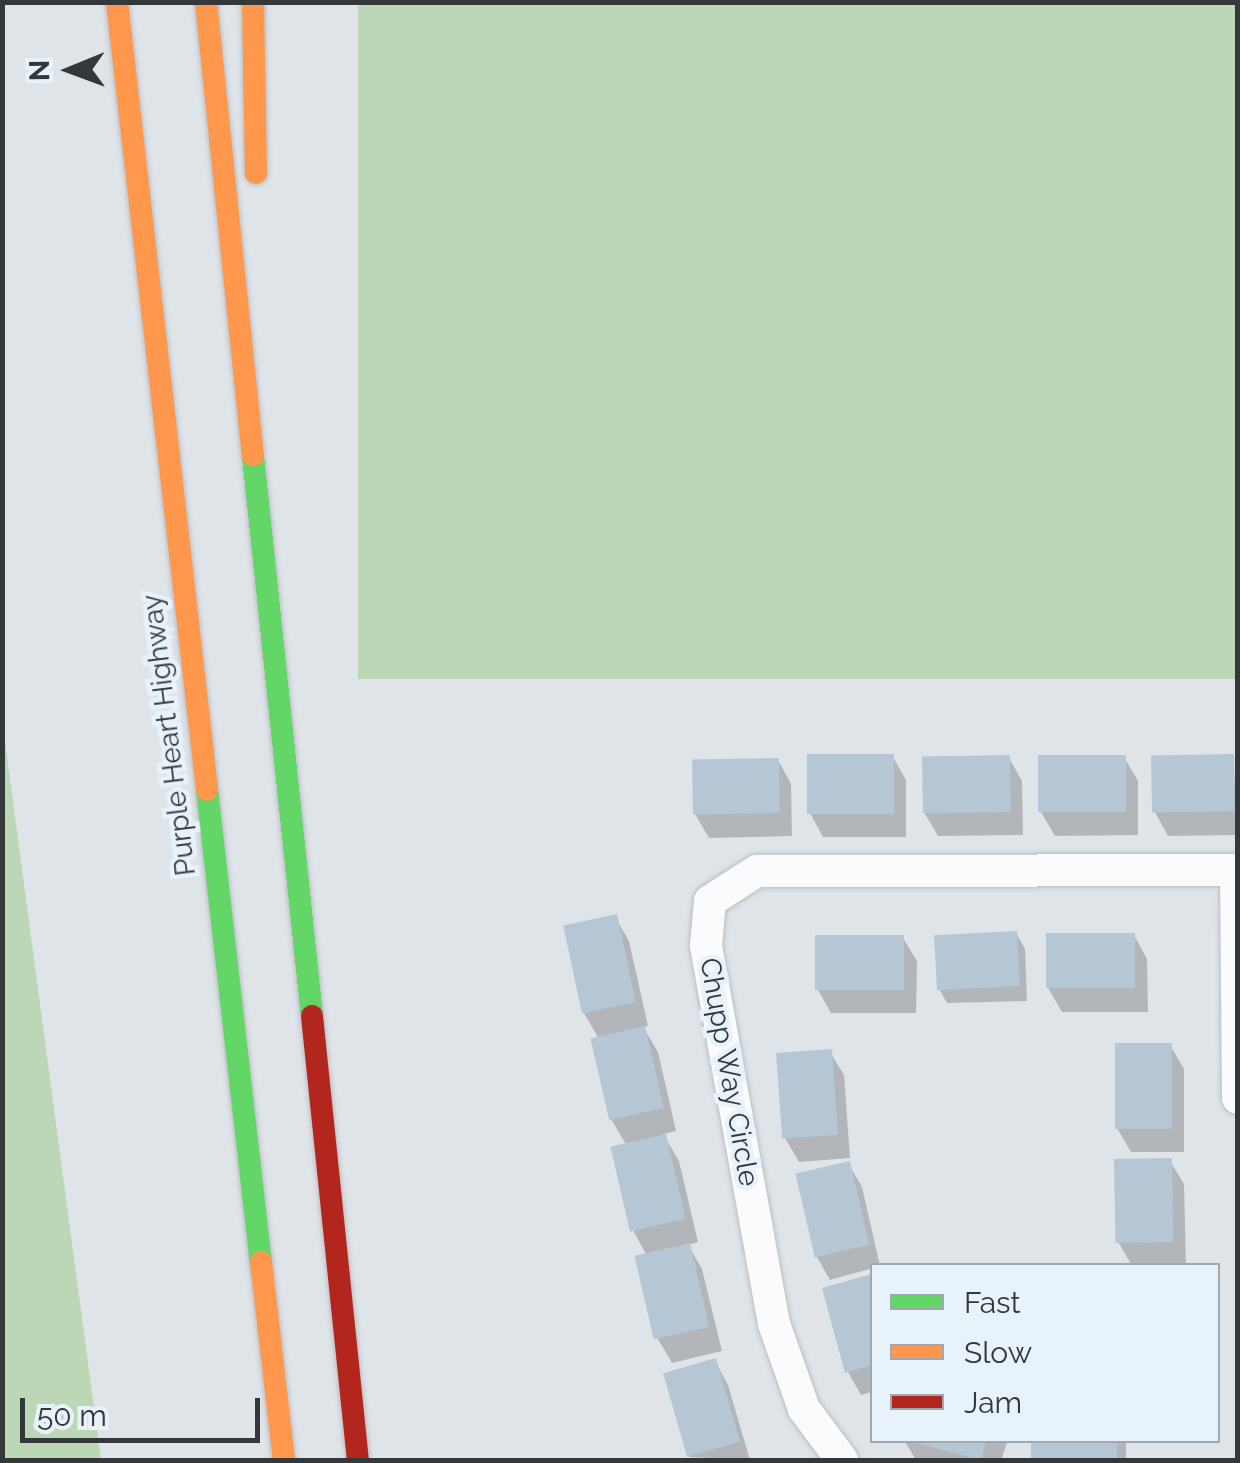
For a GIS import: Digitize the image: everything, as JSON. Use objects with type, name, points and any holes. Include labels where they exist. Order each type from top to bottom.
[{"type":"highway","name":"Purple Heart Highway","points":[[114,2],[284,1460]]},
{"type":"highway","points":[[206,2],[358,1460]]},
{"type":"highway","points":[[254,2],[256,202]]},
{"type":"highway","points":[[257,242],[262,520]]},
{"type":"street","points":[[1237,870],[1238,1098]]},
{"type":"street","name":"Chupp Way Circle","points":[[842,1460],[804,1409],[774,1324],[706,945],[710,902],[757,871],[1237,870]]},
{"type":"green space","points":[[358,3],[1237,3],[1237,679],[358,679]]},
{"type":"green space","points":[[2,719],[40,1004],[101,1460],[3,1460]]},
{"type":"building","points":[[807,754],[894,754],[894,814],[807,814]]},
{"type":"building","points":[[1234,754],[1235,811],[1152,812],[1151,755]]},
{"type":"building","points":[[1010,755],[1011,812],[923,814],[922,757]]},
{"type":"building","points":[[1038,755],[1126,755],[1126,812],[1038,812]]},
{"type":"building","points":[[779,758],[780,813],[693,815],[692,760]]},
{"type":"building","points":[[617,914],[636,1002],[582,1013],[563,925]]},
{"type":"building","points":[[1017,931],[1020,986],[937,990],[934,935]]},
{"type":"building","points":[[1046,933],[1135,933],[1135,988],[1046,988]]},
{"type":"building","points":[[815,935],[904,935],[904,990],[815,990]]},
{"type":"building","points":[[645,1026],[664,1108],[609,1120],[590,1039]]},
{"type":"building","points":[[1115,1043],[1172,1043],[1172,1129],[1115,1129]]},
{"type":"building","points":[[832,1049],[838,1135],[782,1139],[776,1053]]},
{"type":"building","points":[[666,1134],[686,1219],[630,1232],[610,1147]]},
{"type":"building","points":[[1172,1158],[1173,1242],[1115,1243],[1114,1159]]},
{"type":"building","points":[[850,1161],[869,1245],[815,1257],[795,1174]]},
{"type":"building","points":[[690,1243],[709,1327],[654,1340],[634,1256]]},
{"type":"building","points":[[870,1275],[870,1366],[845,1373],[822,1288]]},
{"type":"building","points":[[716,1358],[740,1442],[687,1457],[663,1373]]},
{"type":"building","points":[[917,1443],[986,1443],[981,1460]]},
{"type":"building","points":[[1031,1443],[1117,1443],[1117,1460],[1031,1460]]},
{"type":"traffic: fast","points":[[253,456],[312,1016]]},
{"type":"traffic: fast","points":[[207,790],[261,1262]]},
{"type":"traffic: slow","points":[[117,2],[207,790]]},
{"type":"traffic: slow","points":[[206,2],[253,456]]},
{"type":"traffic: slow","points":[[253,2],[256,173]]},
{"type":"traffic: slow","points":[[261,1262],[284,1460]]},
{"type":"traffic: jam","points":[[312,1016],[358,1460]]}]
